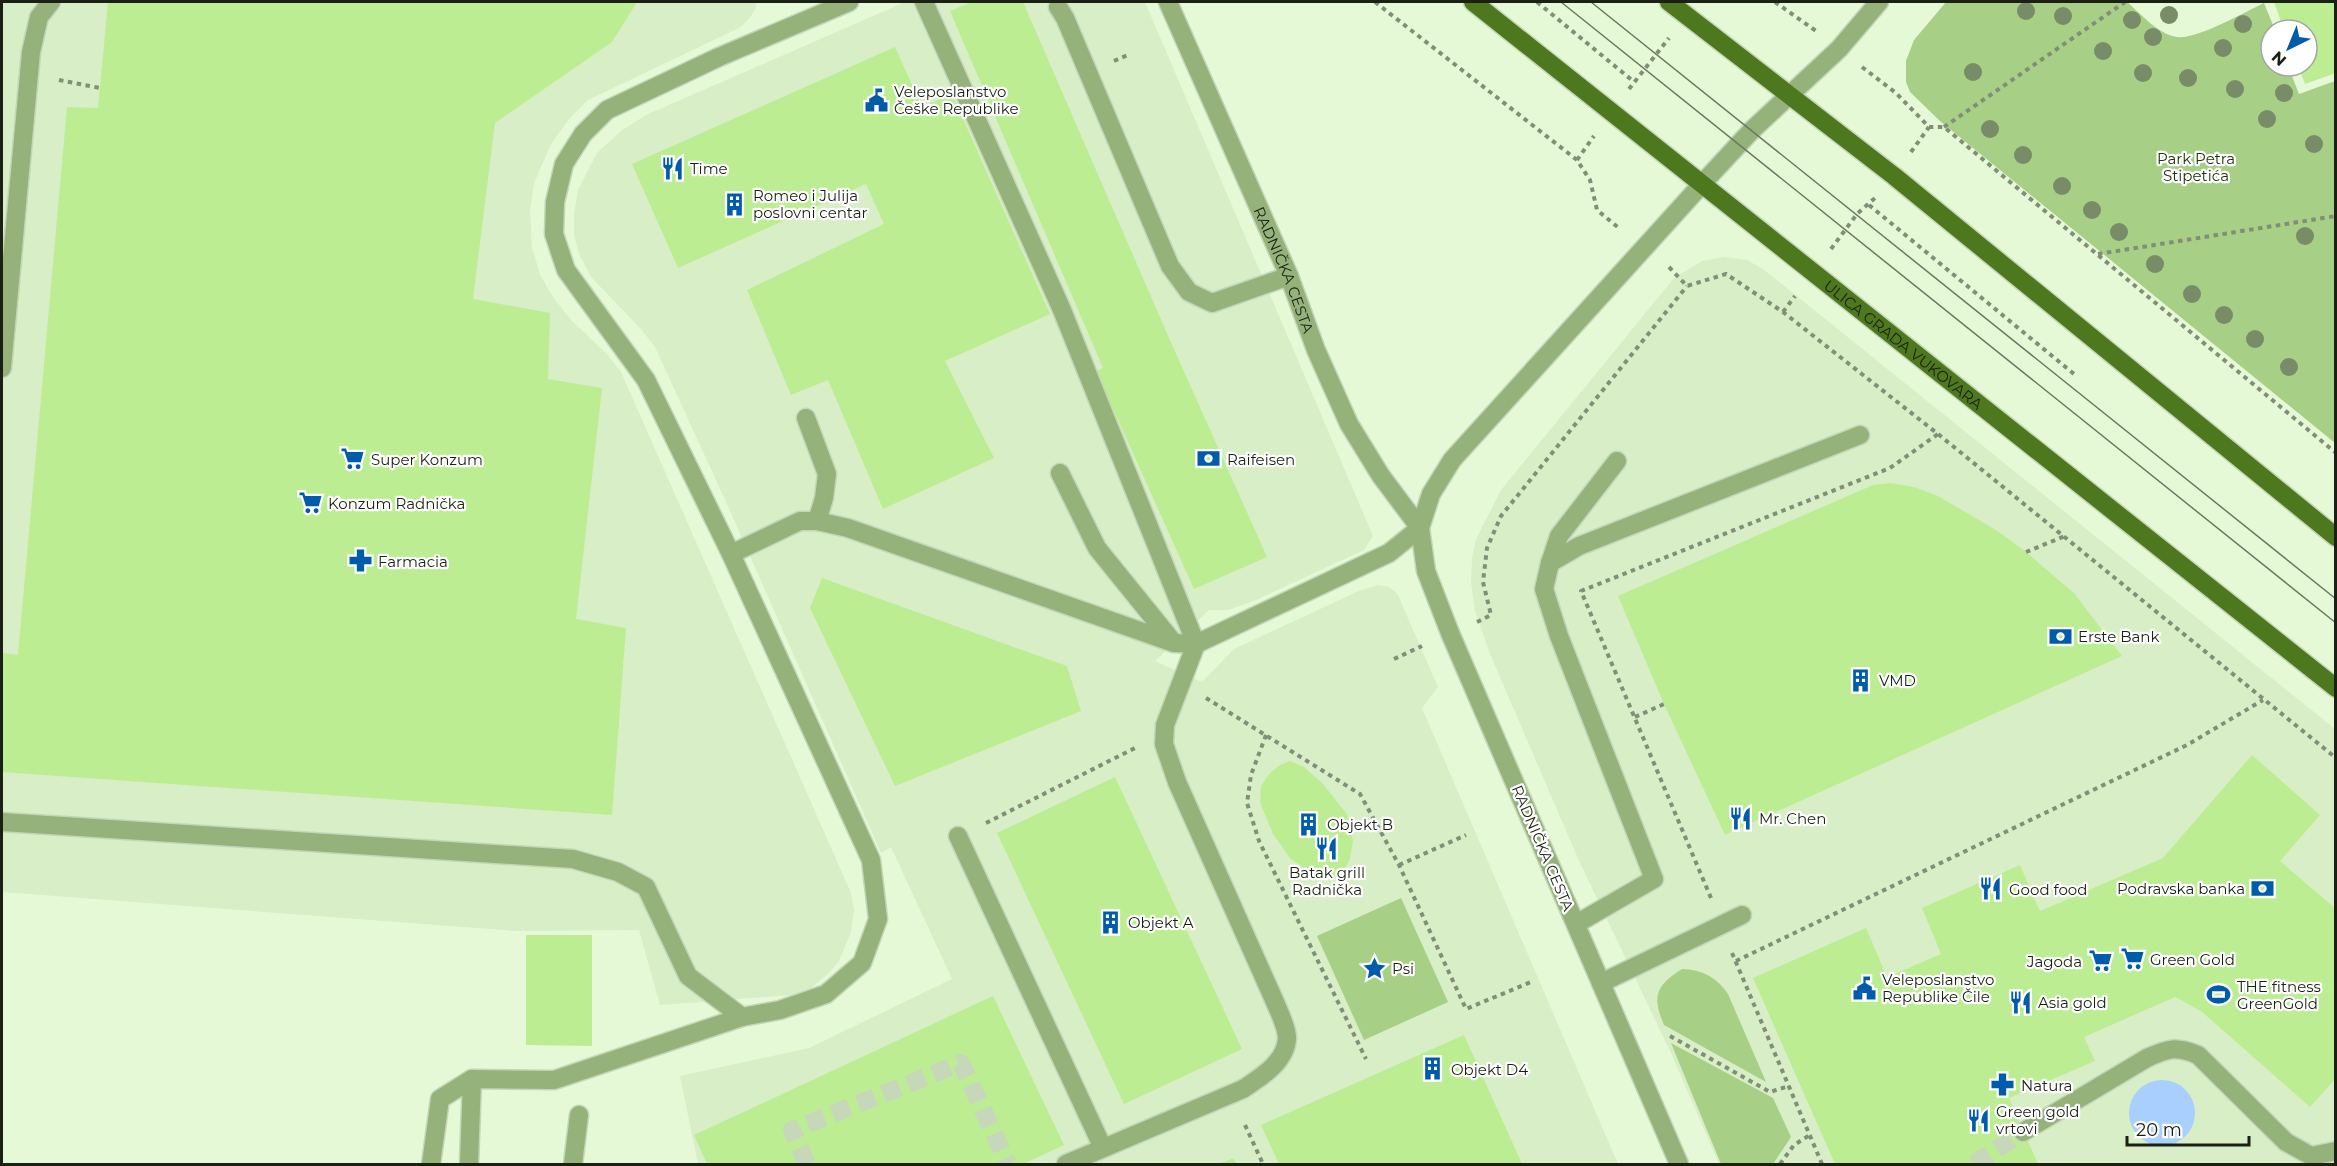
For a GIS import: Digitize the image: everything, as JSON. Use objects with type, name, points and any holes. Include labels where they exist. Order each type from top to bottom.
[{"type":"main road","name":"ULICA GRADA VUKOVARA","points":[[1473,2],[2336,688]]},
{"type":"main road","points":[[1669,2],[1902,183],[2336,537]]},
{"type":"street","points":[[2,368],[28,74],[39,17],[51,2]]},
{"type":"street","points":[[431,1164],[440,1100],[472,1079],[554,1080],[742,1017],[780,1010],[826,994],[862,963],[878,919],[871,860],[731,554],[646,380],[566,270],[554,234],[555,202],[564,164],[583,134],[608,111],[699,66],[849,2]]},
{"type":"street","points":[[924,2],[1062,310],[1196,644],[1165,725],[1164,744],[1177,782],[1275,1002],[1287,1037],[1283,1054],[1268,1072],[1243,1089],[1066,1164]]},
{"type":"street","name":"RADNIČKA CESTA","points":[[1168,2],[1289,276],[1316,350],[1349,424],[1381,476],[1420,528]]},
{"type":"street","name":"RADNIČKA CESTA","points":[[1679,1164],[1450,633],[1426,570],[1420,528],[1431,494],[1452,460],[1752,130],[1839,49],[1879,2]]},
{"type":"street","points":[[1058,7],[1065,18],[1170,266],[1189,292],[1212,303],[1289,276]]},
{"type":"street","points":[[806,418],[827,474],[824,498],[817,521]]},
{"type":"street","points":[[1550,563],[1579,546],[1860,435]]},
{"type":"street","points":[[1576,924],[1654,879],[1544,589],[1559,536],[1617,461]]},
{"type":"street","points":[[1060,473],[1097,548],[1174,643]]},
{"type":"street","points":[[731,554],[801,521],[817,521],[848,528],[1174,643],[1196,644],[1369,564],[1389,553],[1420,528]]},
{"type":"street","points":[[2,822],[573,859],[618,872],[646,887],[688,976],[742,1017]]},
{"type":"street","points":[[958,836],[1103,1148]]},
{"type":"street","points":[[1601,984],[1742,915]]},
{"type":"street","points":[[2024,1132],[2147,1058],[2165,1050],[2181,1048],[2198,1055],[2286,1142],[2311,1156],[2336,1151]]},
{"type":"street","points":[[469,1164],[472,1079]]},
{"type":"street","points":[[573,1164],[579,1115]]},
{"type":"path","points":[[1375,2],[1577,159],[1590,180],[1597,210],[1611,222]]},
{"type":"path","points":[[1537,2],[1634,81]]},
{"type":"path","points":[[1775,2],[1798,17]]},
{"type":"path","points":[[1923,135],[1929,127],[1944,126],[2125,2]]},
{"type":"path","points":[[1629,87],[1662,46]]},
{"type":"path","points":[[1107,64],[1130,54]]},
{"type":"path","points":[[28,74],[100,88]]},
{"type":"path","points":[[1879,81],[1896,93],[1929,127]]},
{"type":"path","points":[[1944,126],[2333,447],[2336,453]]},
{"type":"path","points":[[1577,159],[1584,151]]},
{"type":"path","points":[[1841,237],[1857,214],[1874,199]]},
{"type":"path","points":[[1869,205],[2074,374]]},
{"type":"path","points":[[2098,254],[2336,216]]},
{"type":"path","points":[[1674,271],[1688,286]]},
{"type":"path","points":[[1477,622],[1491,615],[1483,582],[1487,548],[1501,516],[1688,286],[1726,274],[1783,312],[1938,434],[2336,758]]},
{"type":"path","points":[[1783,312],[1798,292]]},
{"type":"path","points":[[1822,1164],[1581,591],[1890,468],[1938,434]]},
{"type":"path","points":[[2026,552],[2065,536]]},
{"type":"path","points":[[1394,659],[1422,645]]},
{"type":"path","points":[[1197,692],[1360,794],[1399,865],[1467,1009],[1530,982]]},
{"type":"path","points":[[1736,961],[2187,745],[2263,700]]},
{"type":"path","points":[[1635,717],[1664,704]]},
{"type":"path","points":[[1266,735],[1251,775],[1247,802],[1259,841],[1366,1059]]},
{"type":"path","points":[[958,836],[1140,745]]},
{"type":"path","points":[[1399,865],[1467,835]]},
{"type":"path","points":[[1670,1036],[1770,1092],[1789,1086]]},
{"type":"path","points":[[1245,1125],[1263,1164]]},
{"type":"path","points":[[1780,1164],[1794,1145],[1810,1135]]},
{"type":"shaded area","name":"Konzum Radnička","points":[[2,2],[756,2],[756,8],[749,19],[739,28],[588,100],[569,119],[551,144],[534,183],[530,211],[532,247],[540,275],[553,297],[572,321],[607,354],[621,372],[851,893],[854,910],[851,932],[839,961],[828,974],[811,988],[790,995],[660,1005],[639,930],[515,931],[2,892]]},
{"type":"shaded area","points":[[905,2],[1145,2],[1373,536],[1364,550],[1256,600],[1228,610],[1209,610],[1155,661],[1202,682],[1234,649],[1359,591],[1378,585],[1389,587],[1397,593],[1438,687],[1422,708],[1618,1164],[698,1164],[680,1076],[809,1048],[952,979],[891,847],[881,853],[655,347],[641,329],[591,277],[579,254],[574,234],[574,214],[578,190],[597,153],[621,131],[646,115]]},
{"type":"shaded area","points":[[1724,257],[1747,260],[1763,269],[2335,729],[2335,1164],[1719,1164],[1671,1053],[1580,863],[1490,654],[1475,611],[1471,582],[1476,539],[1501,490],[1674,278],[1702,261]]},
{"type":"green space","name":"Park Petra Stipetića","points":[[1946,2],[2127,2],[2157,28],[2177,37],[2208,30],[2264,3],[2270,18],[2259,18],[2259,78],[2293,78],[2299,94],[2335,81],[2335,443],[1940,121],[1910,92],[1906,82],[1906,61],[1914,40]]},
{"type":"green space","points":[[1401,898],[1448,1002],[1364,1040],[1317,936]]},
{"type":"green space","points":[[1682,969],[1708,976],[1719,983],[1728,994],[1766,1082],[1664,1025],[1658,1007],[1658,993],[1666,981]]},
{"type":"green space","points":[[1671,1043],[1773,1098],[1791,1137],[1773,1164],[1721,1164]]},
{"type":"water","points":[[2168,1080],[2186,1089],[2193,1100],[2195,1113],[2193,1126],[2186,1137],[2175,1144],[2156,1146],[2138,1137],[2131,1126],[2129,1107],[2138,1089],[2149,1082]]},
{"type":"building","name":"Konzum Radnička","points":[[108,2],[637,2],[612,42],[495,123],[473,299],[550,313],[548,379],[602,388],[576,619],[626,628],[612,815],[2,772],[2,653],[18,655],[67,107],[98,108]]},
{"type":"building","points":[[972,2],[1023,2],[1267,557],[1194,589],[1096,371],[1103,368],[950,11]]},
{"type":"building","points":[[2274,2],[2336,2],[2336,73],[2305,84],[2303,78],[2319,78],[2319,18],[2280,18]]},
{"type":"building","name":"Romeo i Julija poslovni centar","points":[[895,47],[922,107],[952,94],[1050,314],[945,361],[994,458],[883,509],[828,380],[791,395],[747,290],[884,224],[866,184],[678,268],[632,164]]},
{"type":"building","name":"VMD","points":[[1891,483],[1914,487],[1938,496],[1996,530],[2026,552],[2074,593],[2122,656],[1725,835],[1664,704],[1618,596],[1873,485]]},
{"type":"building","points":[[822,578],[1067,666],[1081,711],[895,786],[810,608]]},
{"type":"building","name":"Green Gold","points":[[2252,755],[2320,815],[2280,861],[2336,909],[2336,1078],[2310,1107],[2201,1011],[2175,997],[2084,1037],[2095,1061],[2009,1098],[2038,1164],[1835,1164],[1753,978],[1866,928],[1887,977],[1941,954],[1922,908],[2020,865],[2040,911],[2163,858]]},
{"type":"building","name":"Objekt B","points":[[1290,761],[1304,767],[1322,783],[1347,814],[1353,841],[1345,870],[1337,877],[1324,879],[1309,872],[1290,858],[1273,834],[1260,802],[1261,786],[1269,774],[1280,765]]},
{"type":"building","name":"Objekt A","points":[[1115,777],[1242,1049],[1124,1104],[997,833]]},
{"type":"building","points":[[526,935],[592,935],[592,1046],[526,1045]]},
{"type":"building","points":[[993,996],[1064,1145],[1023,1164],[707,1164],[694,1135]]},
{"type":"building","name":"Objekt D4","points":[[1464,1035],[1522,1164],[1279,1164],[1261,1125]]},
{"type":"building","points":[[1233,1158],[1237,1164],[1219,1164]]},
{"type":"tunnel","points":[[807,1164],[792,1130],[961,1063],[1008,1164]]},
{"type":"tunnel","points":[[1974,1164],[2023,1132]]},
{"type":"tram line","points":[[1561,2],[2336,623]]},
{"type":"tram line","points":[[1591,2],[2336,599]]},
{"type":"place","name":"Veleposlanstvo Češke Republike","points":[[876,100]]},
{"type":"place","name":"Time","points":[[672,168]]},
{"type":"place","name":"Romeo i Julija poslovni centar","points":[[735,204]]},
{"type":"place","name":"Super Konzum","points":[[353,459]]},
{"type":"place","name":"Raifeisen","points":[[1209,459]]},
{"type":"place","name":"Konzum Radnička","points":[[310,503]]},
{"type":"place","name":"Farmacia","points":[[360,561]]},
{"type":"place","name":"Erste Bank","points":[[2060,636]]},
{"type":"place","name":"VMD","points":[[1861,680]]},
{"type":"place","name":"Mr. Chen","points":[[1741,818]]},
{"type":"place","name":"Objekt B","points":[[1309,824]]},
{"type":"place","name":"Batak grill Radnička","points":[[1327,848]]},
{"type":"place","name":"Podravska banka","points":[[2263,888]]},
{"type":"place","name":"Good food","points":[[1991,889]]},
{"type":"place","name":"Objekt A","points":[[1110,922]]},
{"type":"place","name":"Green Gold","points":[[2132,959]]},
{"type":"place","name":"Jagoda","points":[[2100,961]]},
{"type":"place","name":"Psi","points":[[1374,968]]},
{"type":"place","name":"Veleposlanstvo Republike Čile","points":[[1864,988]]},
{"type":"place","name":"THE fitness GreenGold","points":[[2219,995]]},
{"type":"place","name":"Asia gold","points":[[2020,1002]]},
{"type":"place","name":"Objekt D4","points":[[1433,1069]]},
{"type":"place","name":"Natura","points":[[2003,1085]]},
{"type":"place","name":"Green gold vrtovi","points":[[1978,1120]]}]
